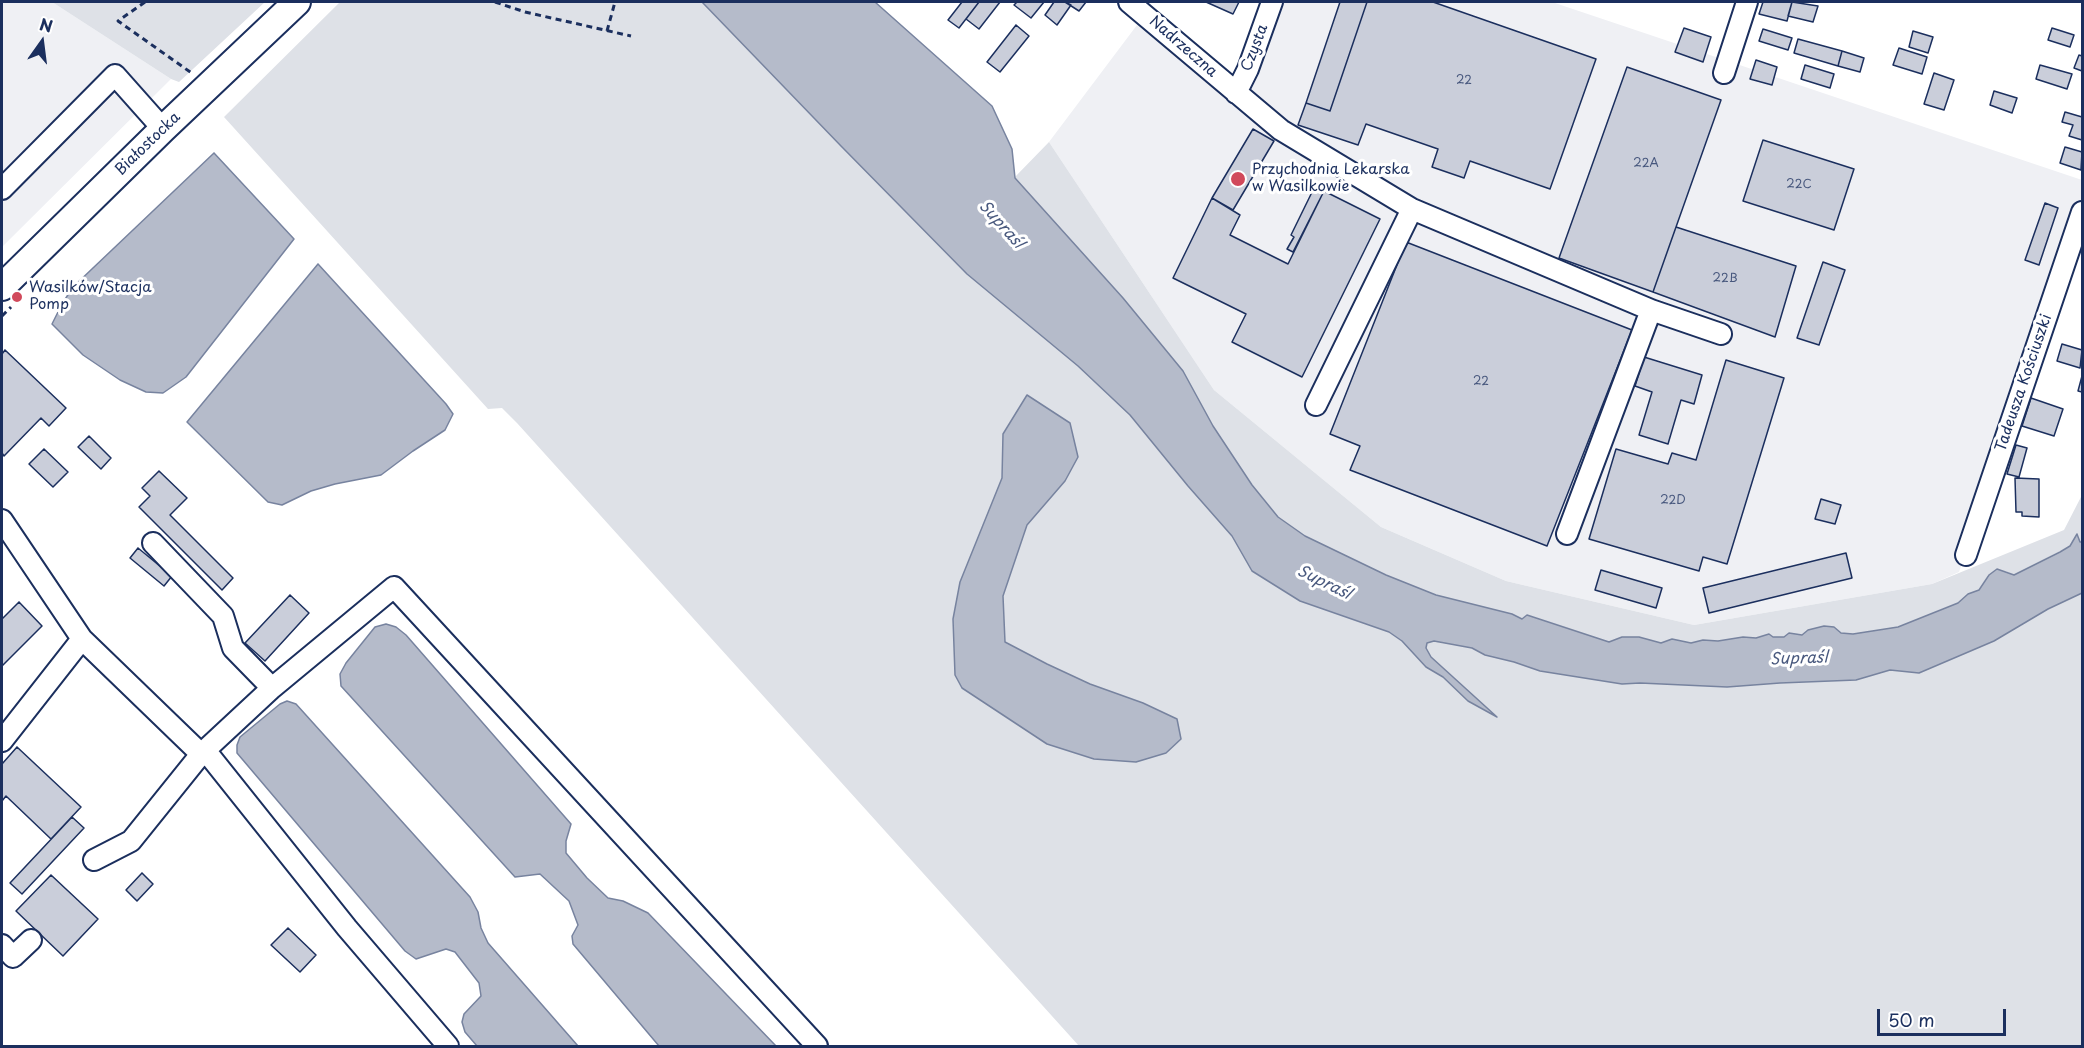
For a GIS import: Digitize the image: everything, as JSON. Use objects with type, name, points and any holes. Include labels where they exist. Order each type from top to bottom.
[{"type":"main road","name":"Białostocka","points":[[2,287],[297,2]]},
{"type":"street","name":"Nadrzeczna","points":[[1129,2],[1281,129],[1412,209],[1652,310],[1720,334]]},
{"type":"street","name":"Czysta","points":[[1236,93],[1248,69],[1272,2]]},
{"type":"street","points":[[1724,74],[1747,2]]},
{"type":"street","points":[[2,189],[115,75],[163,129]]},
{"type":"street","points":[[1316,405],[1412,209]]},
{"type":"street","name":"Tadeusza Kościuszki","points":[[1966,555],[2082,212]]},
{"type":"street","points":[[1567,534],[1652,310]]},
{"type":"street","points":[[2,520],[82,639],[203,752],[448,1047]]},
{"type":"street","points":[[153,543],[224,616],[233,648],[272,688]]},
{"type":"street","points":[[94,860],[131,841],[203,752],[272,688],[394,587],[817,1047]]},
{"type":"street","points":[[2,741],[82,639]]},
{"type":"street","points":[[2,945],[13,957],[31,940]]},
{"type":"path","points":[[145,2],[118,21],[197,77]]},
{"type":"path","points":[[495,2],[525,12],[631,36]]},
{"type":"path","points":[[606,31],[615,2]]},
{"type":"shaded area","points":[[2,2],[52,2],[171,79],[2,247]]},
{"type":"shaded area","points":[[52,2],[265,2],[179,82]]},
{"type":"shaded area","points":[[340,2],[702,2],[1144,414],[1270,568],[1574,656],[1851,657],[2082,565],[2082,1046],[1079,1046],[517,423],[502,408],[488,409],[224,117]]},
{"type":"shaded area","points":[[1283,2],[1552,2],[2082,180],[2082,212],[1959,572],[1932,584],[1694,625],[1506,581],[1381,527],[1214,390],[1049,142],[1137,25],[1242,105]]},
{"type":"shaded area","points":[[1049,142],[1214,390],[1381,527],[1506,581],[1694,625],[1932,584],[2064,530],[2082,495],[2082,542],[2080,543],[2078,535],[2070,546],[2014,575],[2005,571],[1988,575],[1979,590],[1958,603],[1917,621],[1898,627],[1853,634],[1841,633],[1834,627],[1824,626],[1808,630],[1802,635],[1789,633],[1784,637],[1773,637],[1769,634],[1756,638],[1703,640],[1691,643],[1672,639],[1661,643],[1639,637],[1623,637],[1609,642],[1528,615],[1522,619],[1512,614],[1436,595],[1386,575],[1305,536],[1278,517],[1252,485],[1213,426],[1183,371],[1123,298],[1014,178]]},
{"type":"water","name":"Supraśl","points":[[702,2],[875,2],[992,106],[1012,149],[1015,178],[1123,298],[1183,371],[1213,426],[1252,485],[1278,517],[1305,536],[1386,575],[1436,595],[1512,614],[1522,619],[1527,615],[1609,642],[1622,637],[1639,637],[1661,643],[1672,639],[1691,643],[1703,640],[1756,638],[1769,634],[1773,637],[1784,637],[1789,633],[1802,635],[1808,630],[1824,626],[1834,627],[1841,633],[1853,634],[1898,627],[1958,603],[1968,594],[1979,590],[1989,575],[1997,569],[2014,575],[2060,552],[2070,546],[2077,534],[2082,542],[2082,593],[2048,609],[1994,641],[1919,673],[1890,670],[1856,680],[1727,687],[1622,684],[1540,671],[1485,655],[1472,648],[1434,641],[1427,643],[1426,648],[1431,657],[1497,717],[1468,701],[1443,677],[1426,667],[1402,641],[1389,632],[1300,601],[1252,571],[1232,536],[1130,415],[1078,366],[967,274]]},
{"type":"water","points":[[214,153],[294,239],[186,377],[163,393],[146,392],[120,380],[83,355],[52,324],[73,287]]},
{"type":"water","points":[[318,264],[453,414],[445,430],[381,475],[311,491],[282,505],[268,502],[187,422]]},
{"type":"water","points":[[1027,395],[1070,423],[1078,457],[1065,481],[1027,525],[1003,596],[1005,642],[1090,684],[1143,703],[1177,719],[1181,739],[1166,753],[1136,762],[1094,759],[1047,744],[962,688],[955,675],[953,619],[960,582],[1002,478],[1003,434]]},
{"type":"water","points":[[386,624],[396,627],[406,635],[571,824],[566,841],[566,853],[587,878],[608,898],[623,901],[648,913],[776,1046],[659,1046],[573,944],[572,936],[578,925],[569,901],[540,874],[515,877],[341,686],[340,674],[346,663],[375,627]]},
{"type":"water","points":[[287,701],[296,704],[470,897],[478,912],[481,928],[488,943],[578,1046],[477,1046],[465,1032],[462,1022],[464,1014],[481,996],[479,983],[455,952],[446,949],[416,959],[405,951],[237,753],[240,737],[280,704]]},
{"type":"building","points":[[962,2],[979,2],[959,28],[948,20]]},
{"type":"building","points":[[979,2],[1000,2],[979,29],[966,19]]},
{"type":"building","points":[[1017,2],[1044,2],[1031,18],[1014,5]]},
{"type":"building","points":[[1054,2],[1065,2],[1071,5],[1057,25],[1045,15]]},
{"type":"building","points":[[1065,2],[1086,2],[1079,11]]},
{"type":"building","points":[[1206,2],[1239,2],[1233,14]]},
{"type":"building","points":[[1340,2],[1367,2],[1330,111],[1306,103]]},
{"type":"building","points":[[1367,2],[1433,2],[1596,59],[1550,189],[1470,161],[1464,178],[1432,167],[1438,149],[1366,124],[1358,145],[1298,125],[1306,103],[1330,111]]},
{"type":"building","points":[[1763,2],[1792,2],[1787,21],[1759,14]]},
{"type":"building","points":[[1792,2],[1818,6],[1813,22],[1788,16]]},
{"type":"building","points":[[1016,25],[1029,36],[1000,72],[987,62]]},
{"type":"building","points":[[1684,28],[1711,37],[1703,62],[1675,52]]},
{"type":"building","points":[[2052,28],[2074,35],[2070,47],[2048,40]]},
{"type":"building","points":[[1763,29],[1792,38],[1788,50],[1759,41]]},
{"type":"building","points":[[1913,31],[1933,37],[1928,53],[1909,47]]},
{"type":"building","points":[[1798,39],[1842,51],[1838,66],[1794,53]]},
{"type":"building","points":[[1899,48],[1927,57],[1922,74],[1893,65]]},
{"type":"building","points":[[1842,51],[1864,58],[1860,72],[1838,66]]},
{"type":"building","points":[[2079,55],[2082,56],[2082,71],[2074,68]]},
{"type":"building","points":[[1756,60],[1777,67],[1772,85],[1750,79]]},
{"type":"building","points":[[1805,65],[1834,74],[1830,88],[1801,79]]},
{"type":"building","points":[[2040,65],[2072,74],[2067,89],[2036,79]]},
{"type":"building","points":[[1627,67],[1721,100],[1653,292],[1559,258]]},
{"type":"building","points":[[1934,73],[1954,80],[1944,110],[1924,104]]},
{"type":"building","points":[[1994,91],[2017,98],[2012,113],[1990,105]]},
{"type":"building","points":[[2065,112],[2082,117],[2082,140],[2069,136],[2073,125],[2062,122]]},
{"type":"building","points":[[1253,129],[1274,141],[1233,210],[1212,198]]},
{"type":"building","points":[[1763,140],[1854,169],[1834,230],[1743,201]]},
{"type":"building","points":[[2065,147],[2082,152],[2081,170],[2060,163]]},
{"type":"building","points":[[1315,186],[1324,191],[1293,252],[1287,249],[1294,237],[1291,235]]},
{"type":"building","points":[[1324,191],[1380,219],[1302,377],[1232,342],[1246,314],[1173,278],[1212,198],[1240,215],[1230,235],[1288,264]]},
{"type":"building","points":[[2045,203],[2058,208],[2039,265],[2025,260]]},
{"type":"building","points":[[1676,227],[1796,266],[1775,337],[1653,292]]},
{"type":"building","points":[[1406,242],[1632,330],[1547,546],[1350,470],[1360,446],[1330,434]]},
{"type":"building","points":[[1823,262],[1845,270],[1819,345],[1797,338]]},
{"type":"building","points":[[2062,344],[2082,350],[2080,368],[2057,361]]},
{"type":"building","points":[[5,350],[66,408],[49,426],[41,418],[4,456],[2,453],[2,354]]},
{"type":"building","points":[[1644,357],[1702,375],[1694,404],[1681,400],[1668,444],[1639,435],[1652,392],[1635,386]]},
{"type":"building","points":[[1726,360],[1784,378],[1727,564],[1703,557],[1699,571],[1589,539],[1616,449],[1668,464],[1672,453],[1696,460]]},
{"type":"building","points":[[2082,376],[2082,392],[2078,391]]},
{"type":"building","points":[[2031,398],[2063,409],[2054,436],[2022,426]]},
{"type":"building","points":[[89,436],[111,458],[101,469],[78,447]]},
{"type":"building","points":[[2016,445],[2027,448],[2019,477],[2007,474]]},
{"type":"building","points":[[44,449],[68,472],[53,487],[29,464]]},
{"type":"building","points":[[159,471],[187,498],[170,515],[233,578],[222,590],[139,507],[150,496],[142,488]]},
{"type":"building","points":[[2015,478],[2039,479],[2039,517],[2022,516],[2022,512],[2016,512]]},
{"type":"building","points":[[1821,499],[1841,505],[1835,524],[1815,519]]},
{"type":"building","points":[[138,548],[172,576],[164,586],[130,558]]},
{"type":"building","points":[[1846,553],[1852,578],[1709,613],[1703,588]]},
{"type":"building","points":[[1601,570],[1662,588],[1656,608],[1595,590]]},
{"type":"building","points":[[290,595],[309,613],[265,661],[245,643]]},
{"type":"building","points":[[19,602],[42,626],[2,666],[2,619]]},
{"type":"building","points":[[17,747],[81,807],[51,839],[6,796],[2,801],[2,764]]},
{"type":"building","points":[[72,817],[84,828],[22,894],[10,883]]},
{"type":"building","points":[[142,873],[153,884],[137,901],[126,890]]},
{"type":"building","points":[[51,875],[98,919],[63,956],[16,911]]},
{"type":"building","points":[[288,928],[316,955],[300,972],[271,945]]},
{"type":"place","name":"Przychodnia Lekarska w Wasilkowie","points":[[1238,179]]},
{"type":"place","name":"Wasilków/Stacja Pomp","points":[[17,297]]}]
